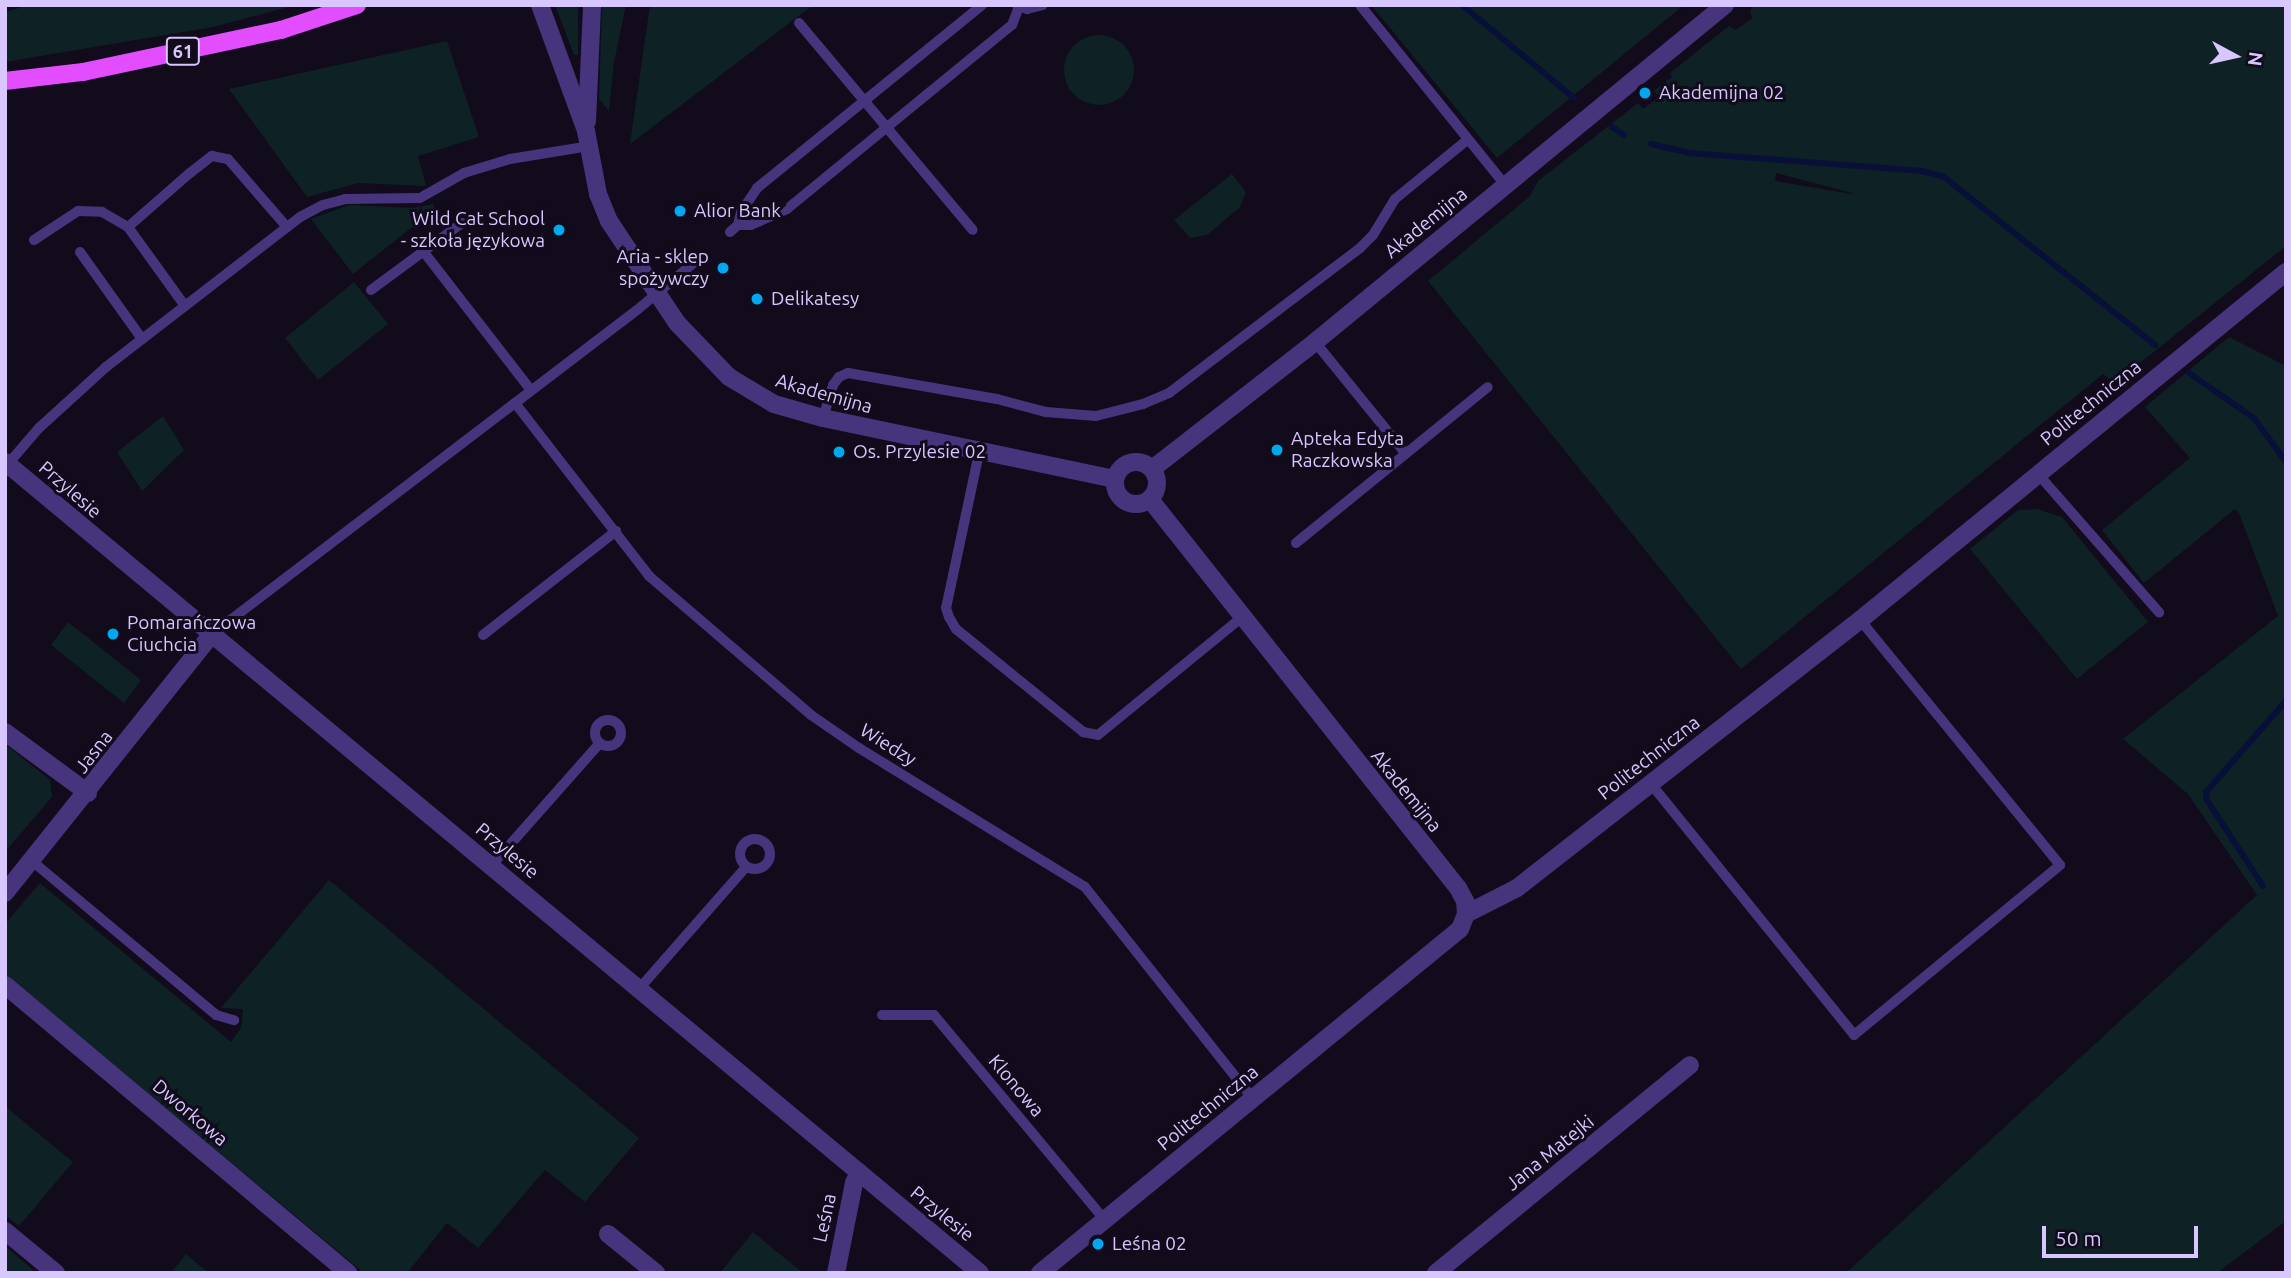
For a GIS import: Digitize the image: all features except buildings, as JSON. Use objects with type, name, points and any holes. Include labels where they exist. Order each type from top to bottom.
[{"type":"main road","name":"61","points":[[5,80],[83,72],[281,30],[357,5]]},
{"type":"street","name":"Akademijna","points":[[540,5],[588,139],[598,194],[609,221],[655,295],[703,353],[729,377],[774,404],[823,418],[979,453],[1115,479]]},
{"type":"street","name":"Akademijna","points":[[588,139],[592,5]]},
{"type":"street","name":"Akademijna","points":[[1152,469],[1315,342],[1725,5]]},
{"type":"street","name":"Politechniczna","points":[[1040,1273],[1460,929],[1466,914],[1517,888],[1651,784],[1860,620],[2286,272]]},
{"type":"street","name":"Przylesie","points":[[6,463],[980,1273]]},
{"type":"street","points":[[1143,463],[1152,469],[1157,485],[1150,499],[1137,504],[1124,501],[1116,490],[1115,479],[1122,467],[1143,463]]},
{"type":"street","name":"Akademijna","points":[[1150,499],[1241,618],[1458,888],[1465,901],[1466,914]]},
{"type":"street","name":"Jasna","points":[[5,893],[88,793],[212,634]]},
{"type":"street","points":[[5,732],[88,793]]},
{"type":"street","name":"Dworkowa","points":[[5,985],[348,1273]]},
{"type":"street","name":"Jana Matejki","points":[[1436,1273],[1690,1065]]},
{"type":"street","name":"Leśna","points":[[835,1273],[859,1172]]},
{"type":"street","points":[[5,1231],[56,1273]]},
{"type":"street","points":[[608,1234],[656,1273]]},
{"type":"lane","points":[[982,5],[757,188],[741,212],[734,229],[751,225],[787,209],[1012,25],[1018,6],[1027,9],[1043,5]]},
{"type":"lane","points":[[1360,5],[1505,185]]},
{"type":"lane","points":[[799,23],[973,230]]},
{"type":"lane","points":[[6,463],[39,428],[106,367],[287,227],[323,205],[345,199],[420,198],[464,173],[588,139]]},
{"type":"lane","points":[[823,418],[833,385],[839,377],[848,373],[997,399],[1046,412],[1096,416],[1143,404],[1170,393],[1360,248],[1373,234],[1395,199],[1467,139]]},
{"type":"lane","points":[[128,227],[212,156],[228,159],[287,227]]},
{"type":"lane","points":[[34,240],[78,211],[102,212],[128,227],[185,306]]},
{"type":"lane","points":[[371,290],[462,223]]},
{"type":"lane","points":[[423,251],[531,390]]},
{"type":"lane","points":[[80,252],[142,339]]},
{"type":"lane","points":[[212,634],[655,295],[702,256]]},
{"type":"lane","points":[[1315,342],[1406,454]]},
{"type":"lane","points":[[1296,543],[1488,387]]},
{"type":"lane","name":"Wiedzy","points":[[515,403],[649,576],[811,715],[859,748],[1085,887],[1253,1099]]},
{"type":"lane","points":[[979,453],[946,608],[949,617],[956,629],[1083,732],[1098,735],[1241,618]]},
{"type":"lane","points":[[2038,474],[2160,612]]},
{"type":"lane","points":[[483,635],[616,531]]},
{"type":"lane","points":[[1651,784],[1854,1035],[2060,865],[1860,620]]},
{"type":"lane","points":[[492,865],[600,743]]},
{"type":"lane","points":[[32,861],[216,1015],[234,1020]]},
{"type":"lane","points":[[638,990],[746,867]]},
{"type":"lane","name":"Klonowa","points":[[882,1015],[934,1015],[1104,1219]]},
{"type":"green space","points":[[29,5],[296,5],[213,27],[5,62],[5,12]]},
{"type":"green space","points":[[555,5],[578,5],[578,55],[574,55]]},
{"type":"green space","points":[[602,5],[626,5],[614,62],[609,111],[599,99]]},
{"type":"green space","points":[[650,5],[813,5],[630,144]]},
{"type":"green space","points":[[1371,5],[1684,5],[1497,158]]},
{"type":"green space","points":[[1756,5],[2286,5],[2286,246],[2115,383],[2103,374],[1741,669],[1428,281],[1530,196],[1538,181],[1638,103],[1643,109],[1659,97],[1654,91],[1672,77],[1670,73],[1729,26],[1736,30],[1752,18],[1750,10]],"holes":[[[1776,173],[1852,193],[1775,181]]]},
{"type":"green space","points":[[1106,35],[1119,41],[1128,50],[1132,56],[1132,84],[1124,95],[1113,103],[1092,105],[1074,95],[1066,84],[1064,63],[1074,45],[1085,37]]},
{"type":"green space","points":[[447,41],[479,137],[418,156],[426,186],[358,183],[307,197],[229,89]]},
{"type":"green space","points":[[1232,174],[1246,192],[1240,207],[1207,235],[1190,238],[1174,220]]},
{"type":"green space","points":[[433,204],[435,209],[353,274],[311,219],[349,205],[413,208]]},
{"type":"green space","points":[[354,282],[388,324],[318,380],[285,338]]},
{"type":"green space","points":[[2229,337],[2286,366],[2286,1221],[2217,1273],[1846,1273],[2257,895],[2188,794],[2123,739],[2278,616],[2239,513],[2235,509],[2144,583],[2102,530],[2190,458],[2145,407]]},
{"type":"green space","points":[[163,416],[184,450],[142,491],[117,452]]},
{"type":"green space","points":[[2037,509],[2062,517],[2148,622],[2077,679],[1970,549],[2018,510]]},
{"type":"green space","points":[[68,622],[141,680],[124,703],[51,645]]},
{"type":"green space","points":[[5,744],[50,780],[52,797],[5,852]]},
{"type":"green space","points":[[329,880],[639,1138],[585,1202],[545,1170],[478,1248],[447,1223],[407,1273],[364,1273],[5,974],[5,924],[40,883],[231,1042],[241,1028],[243,1009],[221,1008]]},
{"type":"green space","points":[[5,1106],[73,1162],[19,1226],[5,1215]]},
{"type":"green space","points":[[753,1232],[803,1273],[720,1273]]},
{"type":"green space","points":[[5,1246],[33,1270],[31,1273],[5,1273]]},
{"type":"green space","points":[[186,1254],[209,1273],[171,1273]]},
{"type":"waterway","points":[[1462,5],[1574,98]]},
{"type":"waterway","points":[[1612,127],[1624,135]]},
{"type":"waterway","points":[[1651,144],[1689,153],[1922,171],[1944,177],[2155,345]]},
{"type":"waterway","points":[[2189,373],[2254,418],[2286,462]]},
{"type":"waterway","points":[[2263,886],[2207,800],[2206,792],[2286,701]]},
{"type":"place","name":"Akademijna 02","points":[[1645,93]]},
{"type":"place","name":"Alior Bank","points":[[680,211]]},
{"type":"place","name":"Wild Cat School - szkoła językowa","points":[[559,230]]},
{"type":"place","name":"Aria - sklep spożywczy","points":[[723,268]]},
{"type":"place","name":"Delikatesy","points":[[757,299]]},
{"type":"place","name":"Apteka Edyta Raczkowska","points":[[1277,450]]},
{"type":"place","name":"Os. Przylesie 02","points":[[839,452]]},
{"type":"place","name":"Pomarańczowa Ciuchcia","points":[[113,634]]},
{"type":"place","name":"Leśna 02","points":[[1098,1244]]}]
